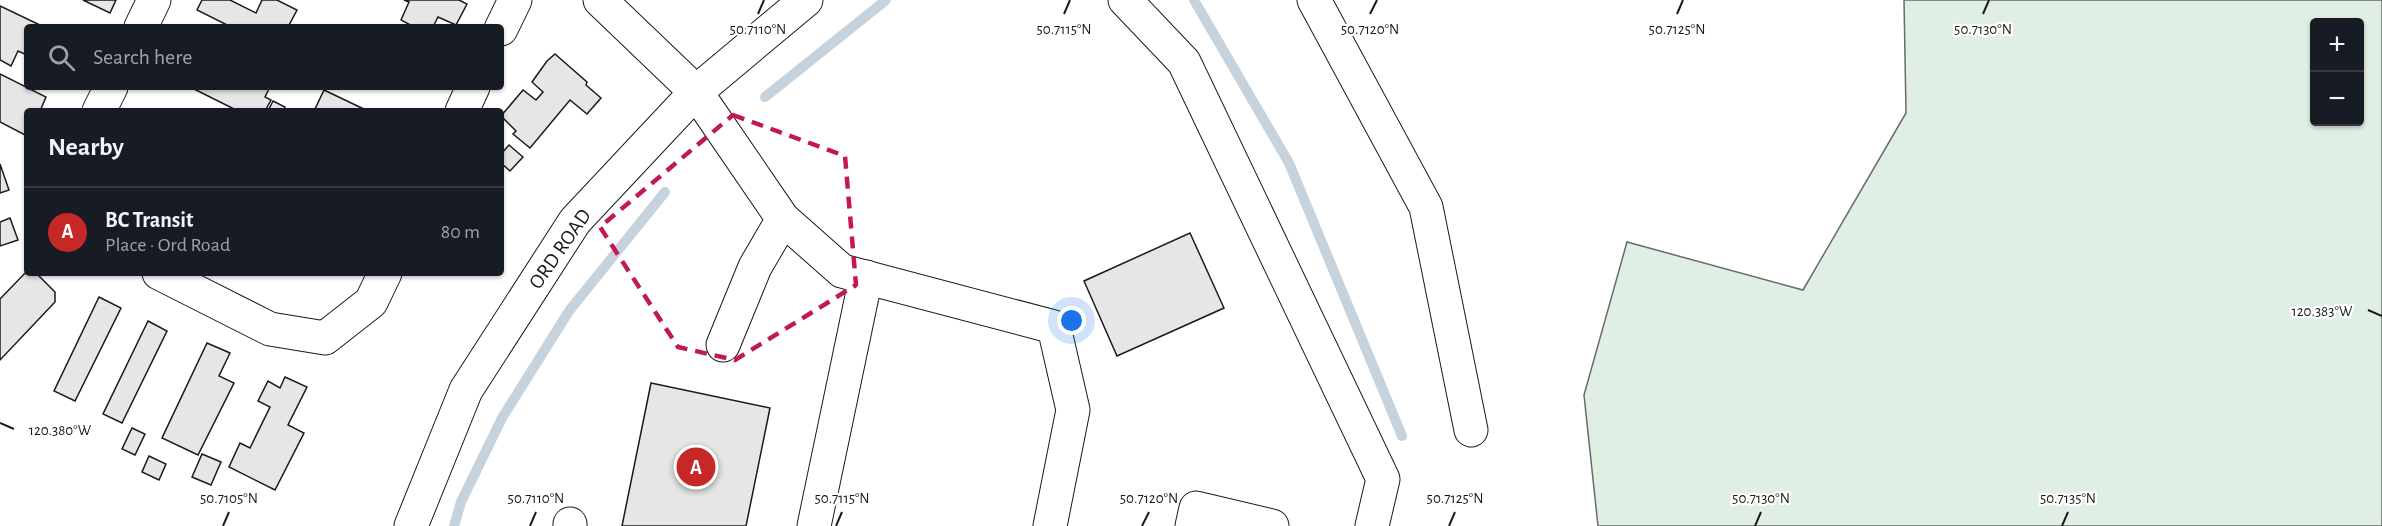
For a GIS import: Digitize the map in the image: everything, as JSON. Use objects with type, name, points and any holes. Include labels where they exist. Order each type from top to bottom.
[{"type":"street","points":[[142,24],[154,0]]},
{"type":"street","points":[[503,24],[515,0]]},
{"type":"street","points":[[600,0],[696,93],[783,219],[842,271],[1053,327],[1073,410],[1050,526]]},
{"type":"street","name":"ORD ROAD","points":[[411,526],[466,390],[575,221],[696,93],[806,0]]},
{"type":"street","points":[[1125,0],[1184,62],[1383,479],[1372,526]]},
{"type":"street","points":[[1314,0],[1426,207],[1471,430]]},
{"type":"street","points":[[100,108],[110,90]]},
{"type":"street","points":[[463,108],[472,90]]},
{"type":"street","points":[[723,345],[755,267],[783,219]]},
{"type":"street","points":[[165,276],[270,329],[325,338],[371,302],[384,276]]},
{"type":"street","points":[[814,526],[866,277]]},
{"type":"street","points":[[1192,526],[1196,508],[1272,526]]},
{"type":"highlighted area","points":[[733,115],[845,156],[856,285],[735,360],[678,347],[600,227]]},
{"type":"green space","points":[[1904,0],[2382,0],[2382,526],[1598,526],[1584,395],[1627,242],[1803,290],[1906,113]]},
{"type":"building","points":[[83,0],[116,0],[110,13]]},
{"type":"building","points":[[202,0],[230,0],[256,13],[262,0],[277,0],[297,10],[290,24],[225,24],[197,10]]},
{"type":"building","points":[[404,0],[459,0],[467,4],[457,24],[438,17],[434,24],[408,24],[401,20],[409,2]]},
{"type":"building","points":[[0,6],[38,24],[24,24],[24,54],[18,51],[11,66],[0,60]]},
{"type":"building","points":[[555,54],[587,82],[586,85],[601,98],[587,114],[570,100],[530,148],[513,134],[516,131],[504,119],[504,112],[523,90],[536,100],[543,92],[532,82]]},
{"type":"building","points":[[0,74],[24,86],[24,90],[32,90],[46,97],[41,108],[24,108],[24,134],[0,122]]},
{"type":"building","points":[[196,90],[268,90],[265,97],[271,100],[267,108],[232,108]]},
{"type":"building","points":[[324,90],[362,108],[315,108]]},
{"type":"building","points":[[273,101],[285,107],[284,108],[270,108]]},
{"type":"building","points":[[509,145],[523,157],[510,171],[504,166],[504,151]]},
{"type":"building","points":[[0,164],[9,190],[0,193]]},
{"type":"building","points":[[10,218],[18,240],[0,246],[0,222]]},
{"type":"building","points":[[1190,233],[1224,308],[1117,356],[1084,281]]},
{"type":"building","points":[[24,274],[24,276],[39,276],[55,292],[55,302],[0,360],[0,299]]},
{"type":"building","points":[[99,297],[121,308],[75,401],[54,391]]},
{"type":"building","points":[[148,321],[167,331],[122,423],[103,414]]},
{"type":"building","points":[[207,343],[230,353],[219,376],[234,383],[198,455],[162,438]]},
{"type":"building","points":[[285,377],[307,387],[288,425],[304,433],[275,490],[229,467],[240,443],[250,448],[270,407],[258,401],[268,381],[280,388]]},
{"type":"building","points":[[651,383],[770,408],[746,526],[622,526]]},
{"type":"building","points":[[132,428],[145,434],[135,455],[122,449]]},
{"type":"building","points":[[202,454],[221,462],[211,485],[192,477]]},
{"type":"building","points":[[149,456],[166,464],[159,480],[142,472]]},
{"type":"waterway","points":[[765,97],[886,0]]},
{"type":"waterway","points":[[1194,0],[1289,163],[1402,436]]},
{"type":"waterway","points":[[454,526],[461,502],[502,418],[569,311],[665,192]]},
{"type":"place","name":"BC Transit","points":[[696,467]]}]
